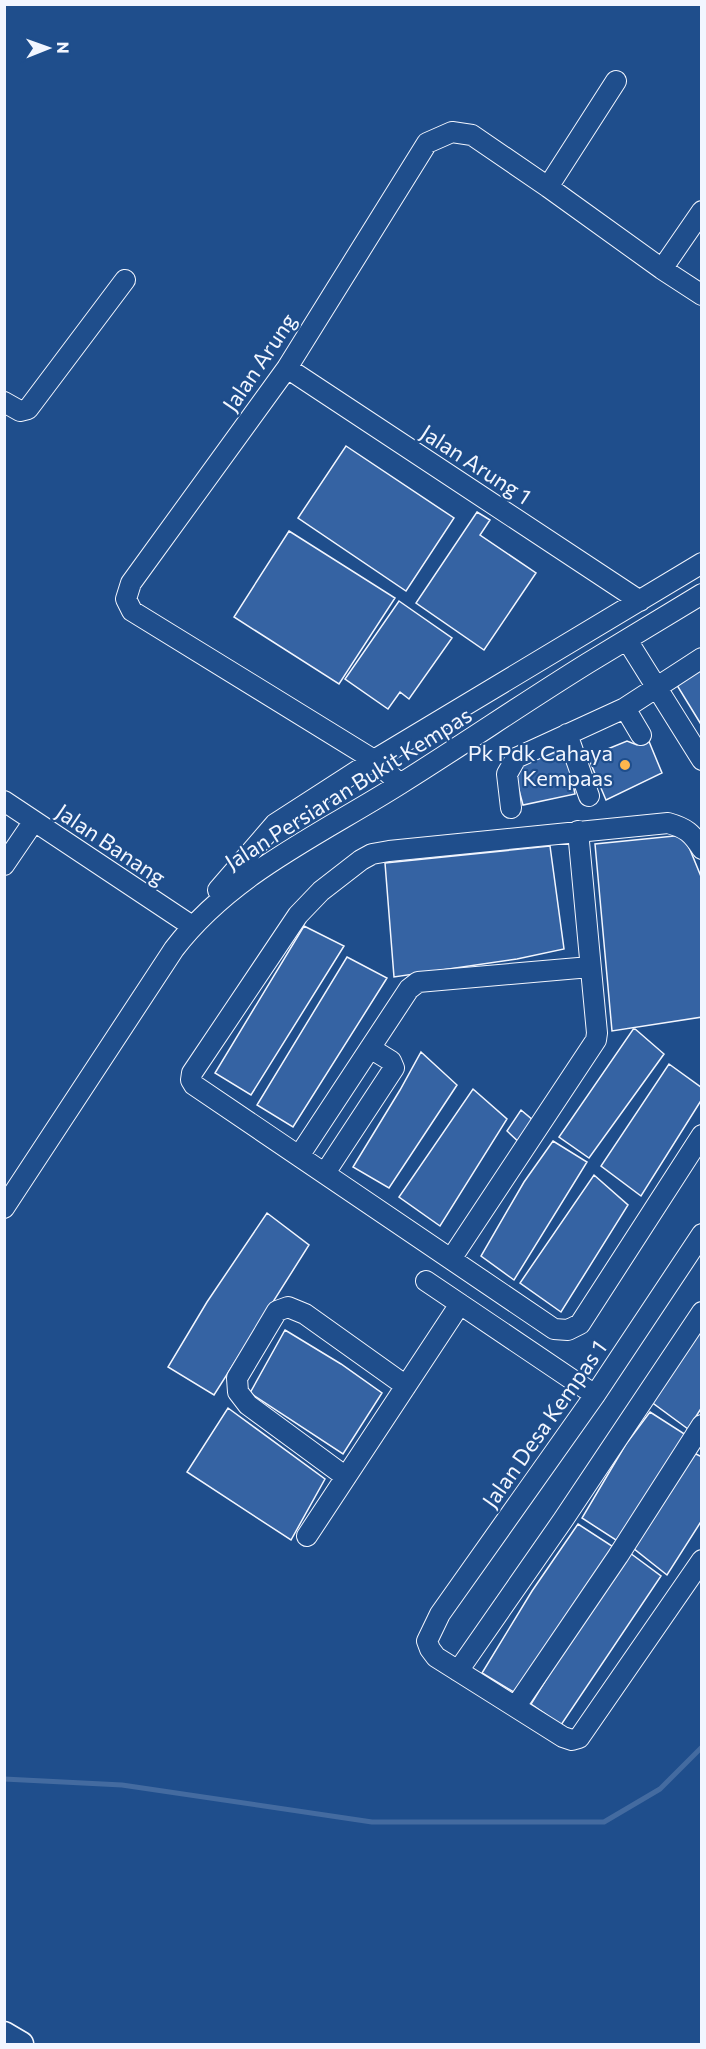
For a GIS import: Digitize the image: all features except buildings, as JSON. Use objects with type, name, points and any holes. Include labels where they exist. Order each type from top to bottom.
[{"type":"main road","points":[[4,2034],[21,2044]]},
{"type":"street","points":[[548,187],[616,81]]},
{"type":"street","name":"Jalan Arung","points":[[400,784],[374,760],[132,611],[126,599],[131,583],[287,368],[427,143],[452,132],[471,135],[662,269],[702,294]]},
{"type":"street","points":[[662,269],[702,211]]},
{"type":"street","points":[[4,402],[20,411],[28,409],[125,280]]},
{"type":"street","name":"Jalan Arung 1","points":[[287,368],[640,601]]},
{"type":"street","points":[[192,926],[228,877],[275,824],[374,760],[702,563]]},
{"type":"street","name":"Jalan Persiaran Bukit Kempas","points":[[4,1208],[174,949],[192,926],[249,877],[278,857],[400,784],[702,594]]},
{"type":"street","points":[[627,640],[699,751]]},
{"type":"street","points":[[511,808],[507,774],[516,758],[625,708],[702,658]]},
{"type":"street","points":[[625,708],[641,735]]},
{"type":"street","points":[[567,734],[589,796]]},
{"type":"street","name":"Jalan Banang","points":[[4,801],[192,926]]},
{"type":"street","points":[[4,865],[34,821]]},
{"type":"street","points":[[702,849],[684,827],[668,823],[372,854],[321,891],[298,915],[192,1073],[191,1080],[554,1329],[568,1330],[580,1324],[702,1135]]},
{"type":"street","points":[[578,831],[596,1040],[455,1262],[433,1286],[595,1395]]},
{"type":"street","points":[[299,1156],[409,989],[418,982],[590,967]]},
{"type":"street","points":[[325,1173],[394,1068],[391,1061],[370,1048]]},
{"type":"street","name":"Jalan Desa Kempas 1","points":[[458,1671],[436,1657],[427,1641],[440,1614],[595,1395],[702,1234]]},
{"type":"street","points":[[307,1536],[460,1304]]},
{"type":"street","points":[[346,1477],[248,1406],[238,1392],[237,1378],[277,1311],[288,1308],[305,1314],[406,1386]]},
{"type":"street","points":[[702,1311],[563,1520],[458,1671],[563,1737],[572,1740],[579,1738],[702,1560]]},
{"type":"street","points":[[516,1706],[696,1445],[702,1425]]},
{"type":"waterway","points":[[4,1779],[122,1785],[372,1822],[604,1822],[660,1789],[702,1747]]},
{"type":"place","name":"Pk Pdk Cahaya Kempaas","points":[[625,765]]}]
